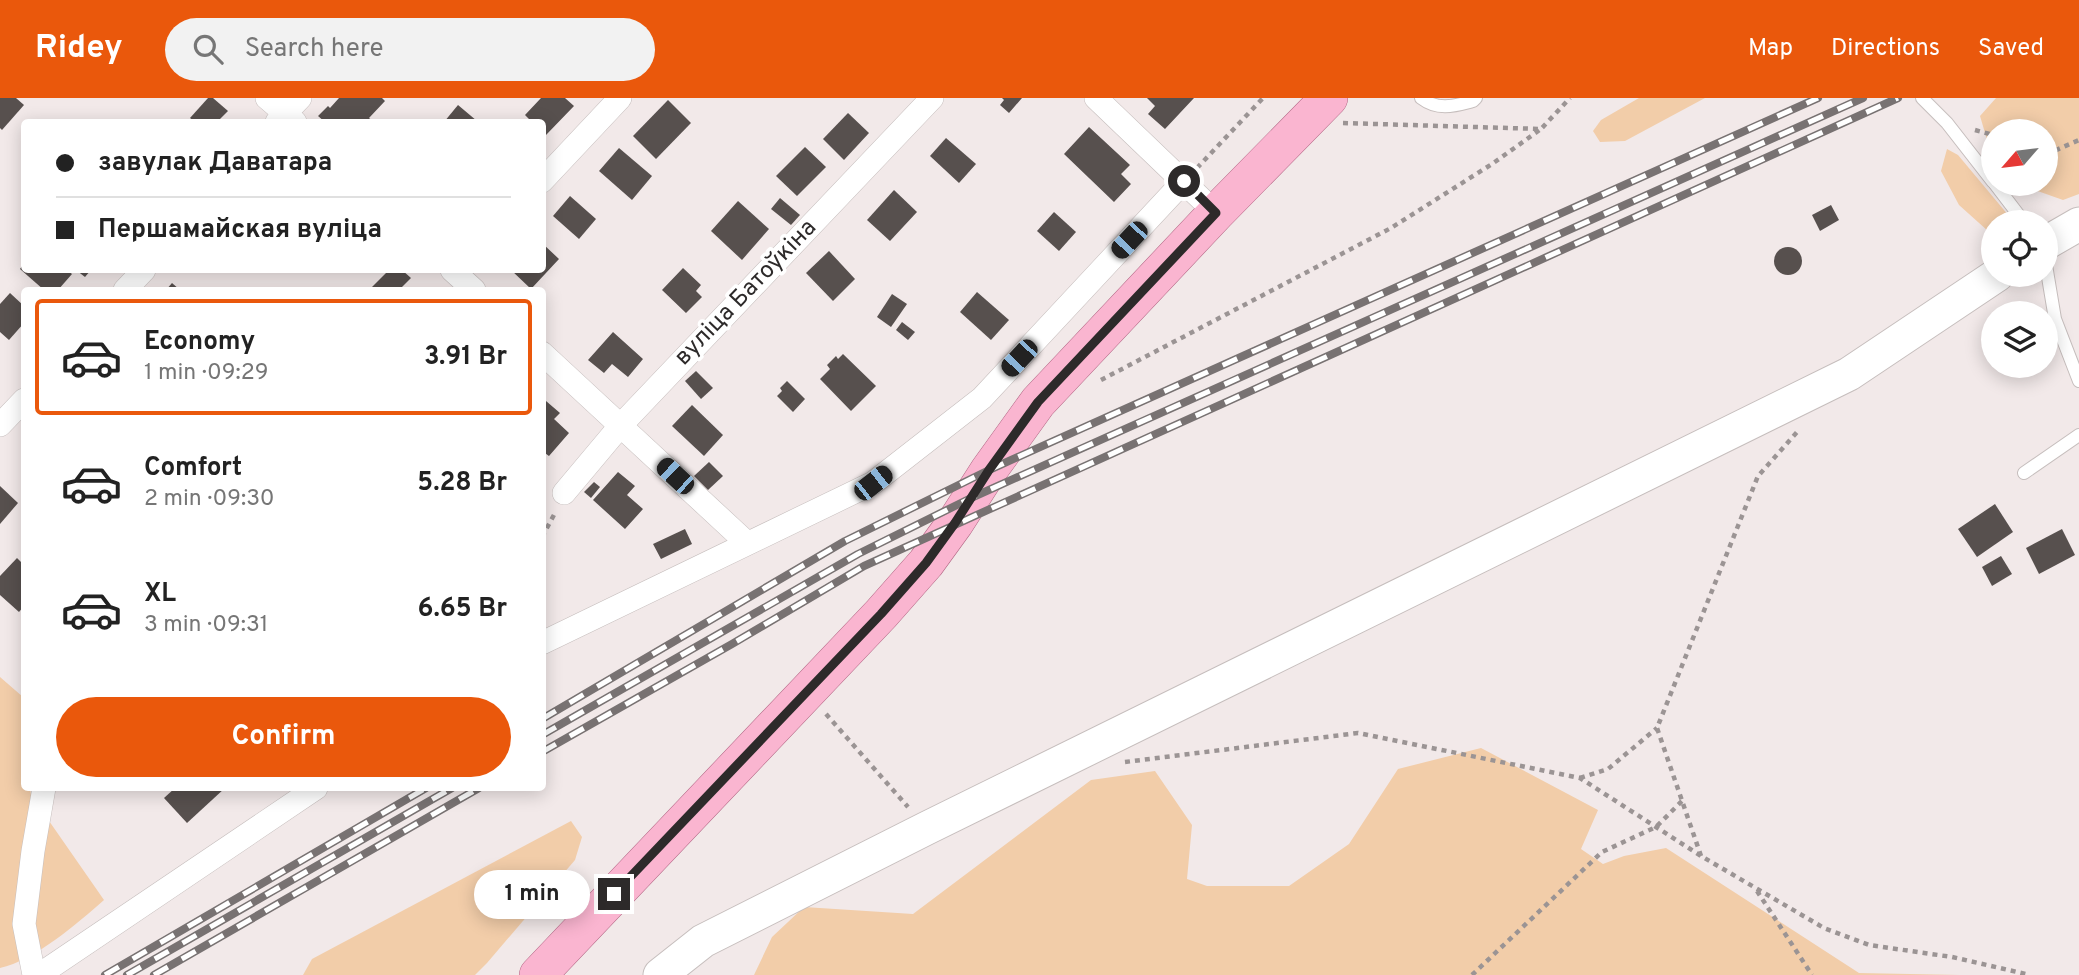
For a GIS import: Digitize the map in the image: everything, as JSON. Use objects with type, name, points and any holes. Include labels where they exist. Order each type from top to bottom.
[{"type":"main road","points":[[537,975],[881,614],[926,563],[1038,402],[1216,213],[1329,98]]},
{"type":"street","points":[[267,98],[289,114]]},
{"type":"street","points":[[546,177],[620,98]]},
{"type":"street","name":"вуліца Батоўкіна","points":[[565,492],[621,425],[932,98]]},
{"type":"street","points":[[1097,98],[1216,213]]},
{"type":"street","points":[[546,641],[873,483],[982,397],[1184,181]]},
{"type":"street","points":[[2058,236],[2079,224]]},
{"type":"street","points":[[128,287],[141,273]]},
{"type":"street","points":[[453,276],[470,287]]},
{"type":"street","points":[[660,975],[704,941],[927,828],[1849,374],[1981,286]]},
{"type":"street","points":[[546,357],[747,543]]},
{"type":"street","points":[[0,425],[21,403]]},
{"type":"street","points":[[34,975],[24,924],[43,791]]},
{"type":"street","points":[[39,975],[312,791]]},
{"type":"lane","points":[[1421,98],[1445,108],[1476,98]]},
{"type":"lane","points":[[1922,98],[1947,123],[1981,166]]},
{"type":"lane","points":[[2004,196],[2015,210]]},
{"type":"lane","points":[[2050,287],[2055,319],[2079,381]]},
{"type":"lane","points":[[2024,473],[2079,435]]},
{"type":"path","points":[[1184,181],[1263,98]]},
{"type":"path","points":[[1093,384],[1391,228],[1541,129]]},
{"type":"path","points":[[2058,148],[2079,140]]},
{"type":"path","points":[[1580,778],[1608,769],[1657,728],[1758,476],[1804,425]]},
{"type":"path","points":[[806,693],[927,828]]},
{"type":"path","points":[[1657,728],[1702,856]]},
{"type":"path","points":[[1123,762],[1358,733],[1580,778],[1757,890],[1824,928],[1869,945],[1952,957],[2030,975]]},
{"type":"path","points":[[1472,975],[1602,852],[1656,827],[1682,801]]},
{"type":"path","points":[[1757,890],[1812,975]]},
{"type":"shaded area","points":[[1639,98],[1705,98],[1625,141],[1600,142],[1593,131],[1601,120]]},
{"type":"shaded area","points":[[1996,98],[2079,98],[2079,194],[2063,200],[2052,196],[2058,196],[2058,119],[1981,119],[1980,116]]},
{"type":"shaded area","points":[[1947,149],[1958,155],[1981,183],[1981,196],[1992,196],[2004,210],[1981,210],[1981,225],[1959,205],[1941,171]]},
{"type":"shaded area","points":[[0,677],[21,695],[21,791],[30,791],[104,900],[69,930],[41,949],[27,958],[0,968]]},
{"type":"shaded area","points":[[1481,748],[1598,810],[1581,849],[1603,864],[1624,856],[1666,848],[1859,973],[1960,975],[754,975],[772,937],[804,907],[913,914],[1091,780],[1155,771],[1192,825],[1187,879],[1207,886],[1289,886],[1349,844],[1398,769]]},
{"type":"shaded area","points":[[571,821],[582,837],[575,860],[475,975],[303,975],[312,959]]},
{"type":"building","points":[[0,98],[16,98],[24,105],[2,130],[0,128]]},
{"type":"building","points":[[208,98],[213,98],[228,111],[220,119],[190,118]]},
{"type":"building","points":[[339,98],[382,98],[385,101],[370,119],[322,119],[318,116],[328,106],[330,108]]},
{"type":"building","points":[[541,98],[565,98],[574,106],[546,135],[546,119],[529,119],[525,115]]},
{"type":"building","points":[[1002,98],[1022,98],[1009,113],[1000,105],[1004,100]]},
{"type":"building","points":[[1147,98],[1194,98],[1165,129],[1148,114],[1155,106]]},
{"type":"building","points":[[668,100],[691,123],[656,159],[633,136]]},
{"type":"building","points":[[458,105],[475,119],[446,119]]},
{"type":"building","points":[[848,113],[869,133],[844,160],[823,139]]},
{"type":"building","points":[[1089,127],[1130,165],[1121,174],[1131,184],[1114,202],[1064,154]]},
{"type":"building","points":[[946,138],[976,164],[959,183],[930,156]]},
{"type":"building","points":[[805,147],[826,167],[797,196],[776,176]]},
{"type":"building","points":[[619,148],[652,176],[632,200],[599,171]]},
{"type":"building","points":[[894,190],[917,212],[890,241],[867,220]]},
{"type":"building","points":[[570,196],[596,219],[579,239],[553,216]]},
{"type":"building","points":[[780,198],[800,215],[791,225],[771,209]]},
{"type":"building","points":[[738,201],[769,229],[742,260],[711,231]]},
{"type":"building","points":[[1831,205],[1839,220],[1820,231],[1812,215]]},
{"type":"building","points":[[1054,212],[1076,232],[1059,251],[1037,231]]},
{"type":"building","points":[[546,247],[559,259],[546,273]]},
{"type":"building","points":[[1788,247],[1798,251],[1802,261],[1798,271],[1788,275],[1778,271],[1774,261],[1778,251]]},
{"type":"building","points":[[829,251],[855,279],[833,301],[806,273]]},
{"type":"building","points":[[683,268],[701,285],[696,291],[702,297],[686,313],[662,290]]},
{"type":"building","points":[[25,273],[72,274],[61,287],[41,287]]},
{"type":"building","points":[[386,273],[405,273],[411,278],[402,287],[372,287]]},
{"type":"building","points":[[514,273],[546,273],[533,287],[529,287]]},
{"type":"building","points":[[977,292],[1009,320],[991,340],[960,312]]},
{"type":"building","points":[[10,293],[21,303],[21,326],[9,340],[0,332],[0,304]]},
{"type":"building","points":[[892,294],[907,304],[891,327],[877,317]]},
{"type":"building","points":[[902,322],[915,332],[908,340],[896,330]]},
{"type":"building","points":[[613,332],[643,359],[628,377],[612,364],[604,373],[588,360]]},
{"type":"building","points":[[843,354],[876,386],[851,411],[820,379],[830,369],[827,365],[836,356],[838,359]]},
{"type":"building","points":[[696,371],[713,388],[701,399],[685,381]]},
{"type":"building","points":[[787,381],[805,399],[793,412],[777,396]]},
{"type":"building","points":[[546,401],[560,413],[554,419],[569,433],[549,456],[546,454]]},
{"type":"building","points":[[692,405],[723,435],[704,456],[672,426]]},
{"type":"building","points":[[709,462],[723,476],[708,490],[694,476]]},
{"type":"building","points":[[618,472],[635,486],[627,495],[643,509],[625,529],[593,500]]},
{"type":"building","points":[[594,482],[600,487],[591,498],[584,492]]},
{"type":"building","points":[[0,486],[18,503],[0,524]]},
{"type":"building","points":[[1995,504],[2013,532],[1977,557],[1958,529]]},
{"type":"building","points":[[685,529],[692,544],[661,559],[653,544]]},
{"type":"building","points":[[2062,529],[2075,555],[2039,574],[2026,548]]},
{"type":"building","points":[[2001,556],[2012,574],[1992,586],[1982,567]]},
{"type":"building","points":[[17,558],[21,562],[19,612],[0,595],[0,576]]},
{"type":"building","points":[[172,791],[222,791],[187,823],[164,798]]},
{"type":"railway","points":[[546,717],[845,541],[989,470],[1818,98]]},
{"type":"railway","points":[[546,733],[858,554],[971,498],[1863,98]]},
{"type":"railway","points":[[546,750],[864,566],[1898,98]]},
{"type":"railway","points":[[105,975],[421,791]]},
{"type":"railway","points":[[127,975],[447,791]]},
{"type":"railway","points":[[154,975],[474,791]]},
{"type":"route","points":[[614,894],[881,614],[926,563],[1038,402],[1216,213],[1184,181]]}]
